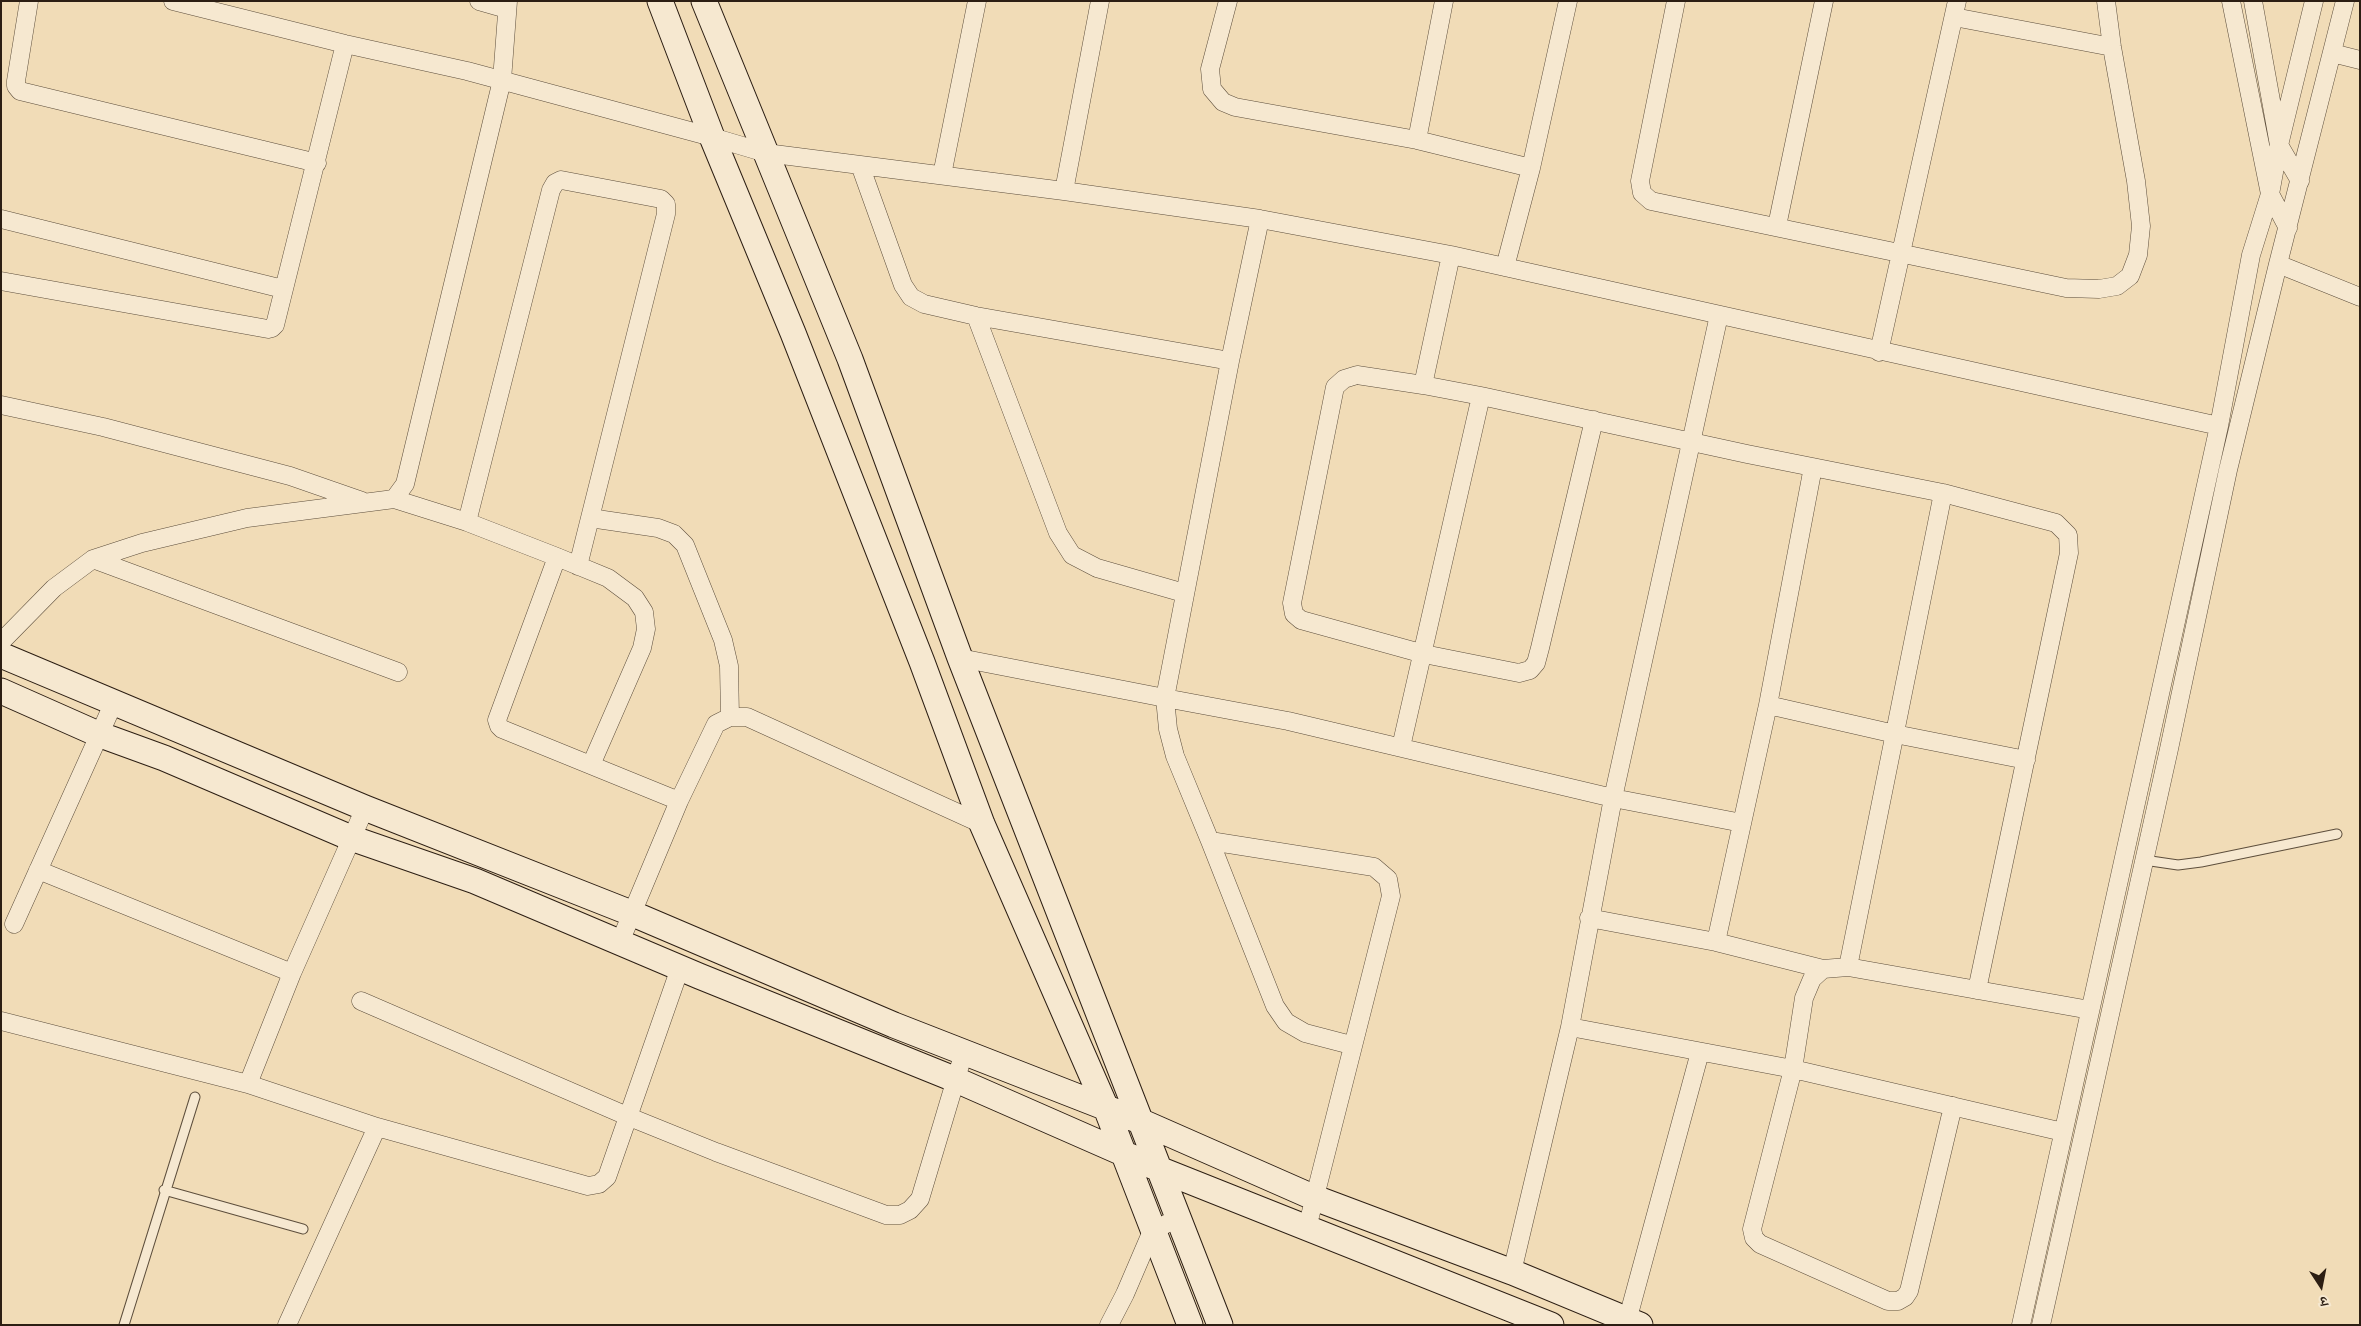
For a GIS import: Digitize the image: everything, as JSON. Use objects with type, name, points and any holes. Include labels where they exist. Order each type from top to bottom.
[{"type":"street","points":[[29,1],[16,81],[16,86],[20,91],[317,163]]},
{"type":"street","points":[[173,1],[345,44],[502,80],[766,153],[1064,191],[1260,219],[1451,255],[1879,352],[2218,426]]},
{"type":"street","points":[[394,499],[405,484],[502,80],[508,5],[479,1]]},
{"type":"street","points":[[660,1],[712,137],[797,342],[918,653],[982,824],[1106,1108],[1122,1154],[1190,1325]]},
{"type":"street","points":[[704,1],[850,359],[960,658],[1220,1325]]},
{"type":"street","points":[[942,175],[977,1]]},
{"type":"street","points":[[1064,191],[1100,1]]},
{"type":"street","points":[[1228,1],[1210,69],[1212,89],[1222,102],[1235,107],[1417,140],[1531,168]]},
{"type":"street","points":[[1417,140],[1444,1]]},
{"type":"street","points":[[1505,267],[1531,168],[1568,1]]},
{"type":"street","points":[[1676,1],[1640,181],[1642,193],[1651,201],[2066,288],[2099,289],[2117,286],[2130,276],[2138,255],[2141,226],[2136,181],[2112,47],[2106,1]]},
{"type":"street","points":[[1777,226],[1824,1]]},
{"type":"street","points":[[2231,1],[2270,194],[2288,228]]},
{"type":"street","points":[[2254,1],[2279,145],[2300,181]]},
{"type":"street","points":[[2021,1325],[2218,426],[2251,255],[2270,194],[2279,145],[2314,1]]},
{"type":"street","points":[[2041,1325],[2228,470],[2345,1]]},
{"type":"street","points":[[1879,352],[1956,9],[2112,47]]},
{"type":"street","points":[[1,281],[268,329],[275,325],[317,163],[345,44]]},
{"type":"street","points":[[2332,53],[2360,60]]},
{"type":"street","points":[[860,165],[903,285],[911,298],[924,304],[976,316],[1230,360]]},
{"type":"street","points":[[467,522],[551,190],[555,183],[561,180],[661,200],[666,204],[663,224],[578,566]]},
{"type":"street","points":[[1,218],[283,289]]},
{"type":"street","points":[[1260,219],[1184,593],[1166,698],[1168,728],[1175,756],[1275,1006],[1286,1022],[1305,1033],[1351,1045]]},
{"type":"street","points":[[1423,386],[1451,255]]},
{"type":"street","points":[[2278,264],[2360,297]]},
{"type":"street","points":[[1512,1272],[1570,1027],[1613,798],[1719,315]]},
{"type":"street","points":[[976,316],[1058,532],[1072,555],[1097,568],[1184,593]]},
{"type":"street","points":[[1594,420],[1536,663],[1530,670],[1519,673],[1424,654],[1301,620],[1294,614],[1292,603],[1335,387],[1344,379],[1357,375],[1481,396],[1943,493],[2056,522],[2068,535],[2069,553],[1977,990]]},
{"type":"street","points":[[1401,747],[1424,654],[1481,396]]},
{"type":"street","points":[[1,405],[103,427],[271,471],[365,502]]},
{"type":"street","points":[[1716,942],[1768,705],[1813,467]]},
{"type":"street","points":[[1848,966],[1943,493]]},
{"type":"street","points":[[1,642],[54,588],[93,559],[142,543],[246,518],[394,499],[467,522],[557,557],[608,578],[635,598],[644,612],[646,629],[642,648],[591,765]]},
{"type":"street","points":[[590,518],[658,528],[674,534],[686,545],[723,640],[729,666],[730,717]]},
{"type":"street","points":[[557,557],[497,720],[502,729],[679,801]]},
{"type":"street","points":[[93,559],[398,672]]},
{"type":"street","points":[[1,655],[364,808],[631,913],[894,1025],[1140,1121],[1315,1198],[1512,1272],[1631,1323],[1700,1052]]},
{"type":"street","points":[[960,658],[1288,721],[1613,798],[1742,824]]},
{"type":"street","points":[[1,691],[98,734],[164,758],[351,838],[475,882],[680,968],[954,1079],[1158,1169],[1551,1325]]},
{"type":"street","points":[[14,924],[114,702]]},
{"type":"street","points":[[1768,705],[1894,734],[2026,760]]},
{"type":"street","points":[[620,942],[679,801],[716,724],[730,717],[747,717],[982,824]]},
{"type":"street","points":[[248,1084],[292,972],[364,808]]},
{"type":"street","points":[[1210,841],[1374,866],[1388,879],[1391,896],[1351,1045],[1315,1198],[1306,1228]]},
{"type":"street","points":[[38,870],[292,972]]},
{"type":"street","points":[[1589,918],[1716,942],[1823,969],[1848,966],[2090,1010]]},
{"type":"street","points":[[1,1021],[248,1084],[377,1127],[588,1186],[599,1184],[607,1177],[680,968]]},
{"type":"street","points":[[1823,969],[1812,979],[1804,998],[1793,1069],[1752,1229],[1754,1238],[1760,1244],[1888,1301],[1898,1301],[1905,1298],[1909,1291],[1953,1106]]},
{"type":"street","points":[[361,1001],[627,1116],[716,1152],[886,1215],[900,1215],[910,1210],[920,1199],[954,1079],[964,1052]]},
{"type":"street","points":[[1570,1027],[1793,1069],[2063,1132]]},
{"type":"street","points":[[287,1325],[377,1127]]},
{"type":"street","points":[[1109,1325],[1125,1294],[1152,1230],[1178,1218]]},
{"type":"lane","points":[[2144,860],[2178,865],[2201,862],[2337,834]]},
{"type":"lane","points":[[124,1325],[164,1190],[195,1096]]},
{"type":"lane","points":[[164,1190],[303,1229]]}]
